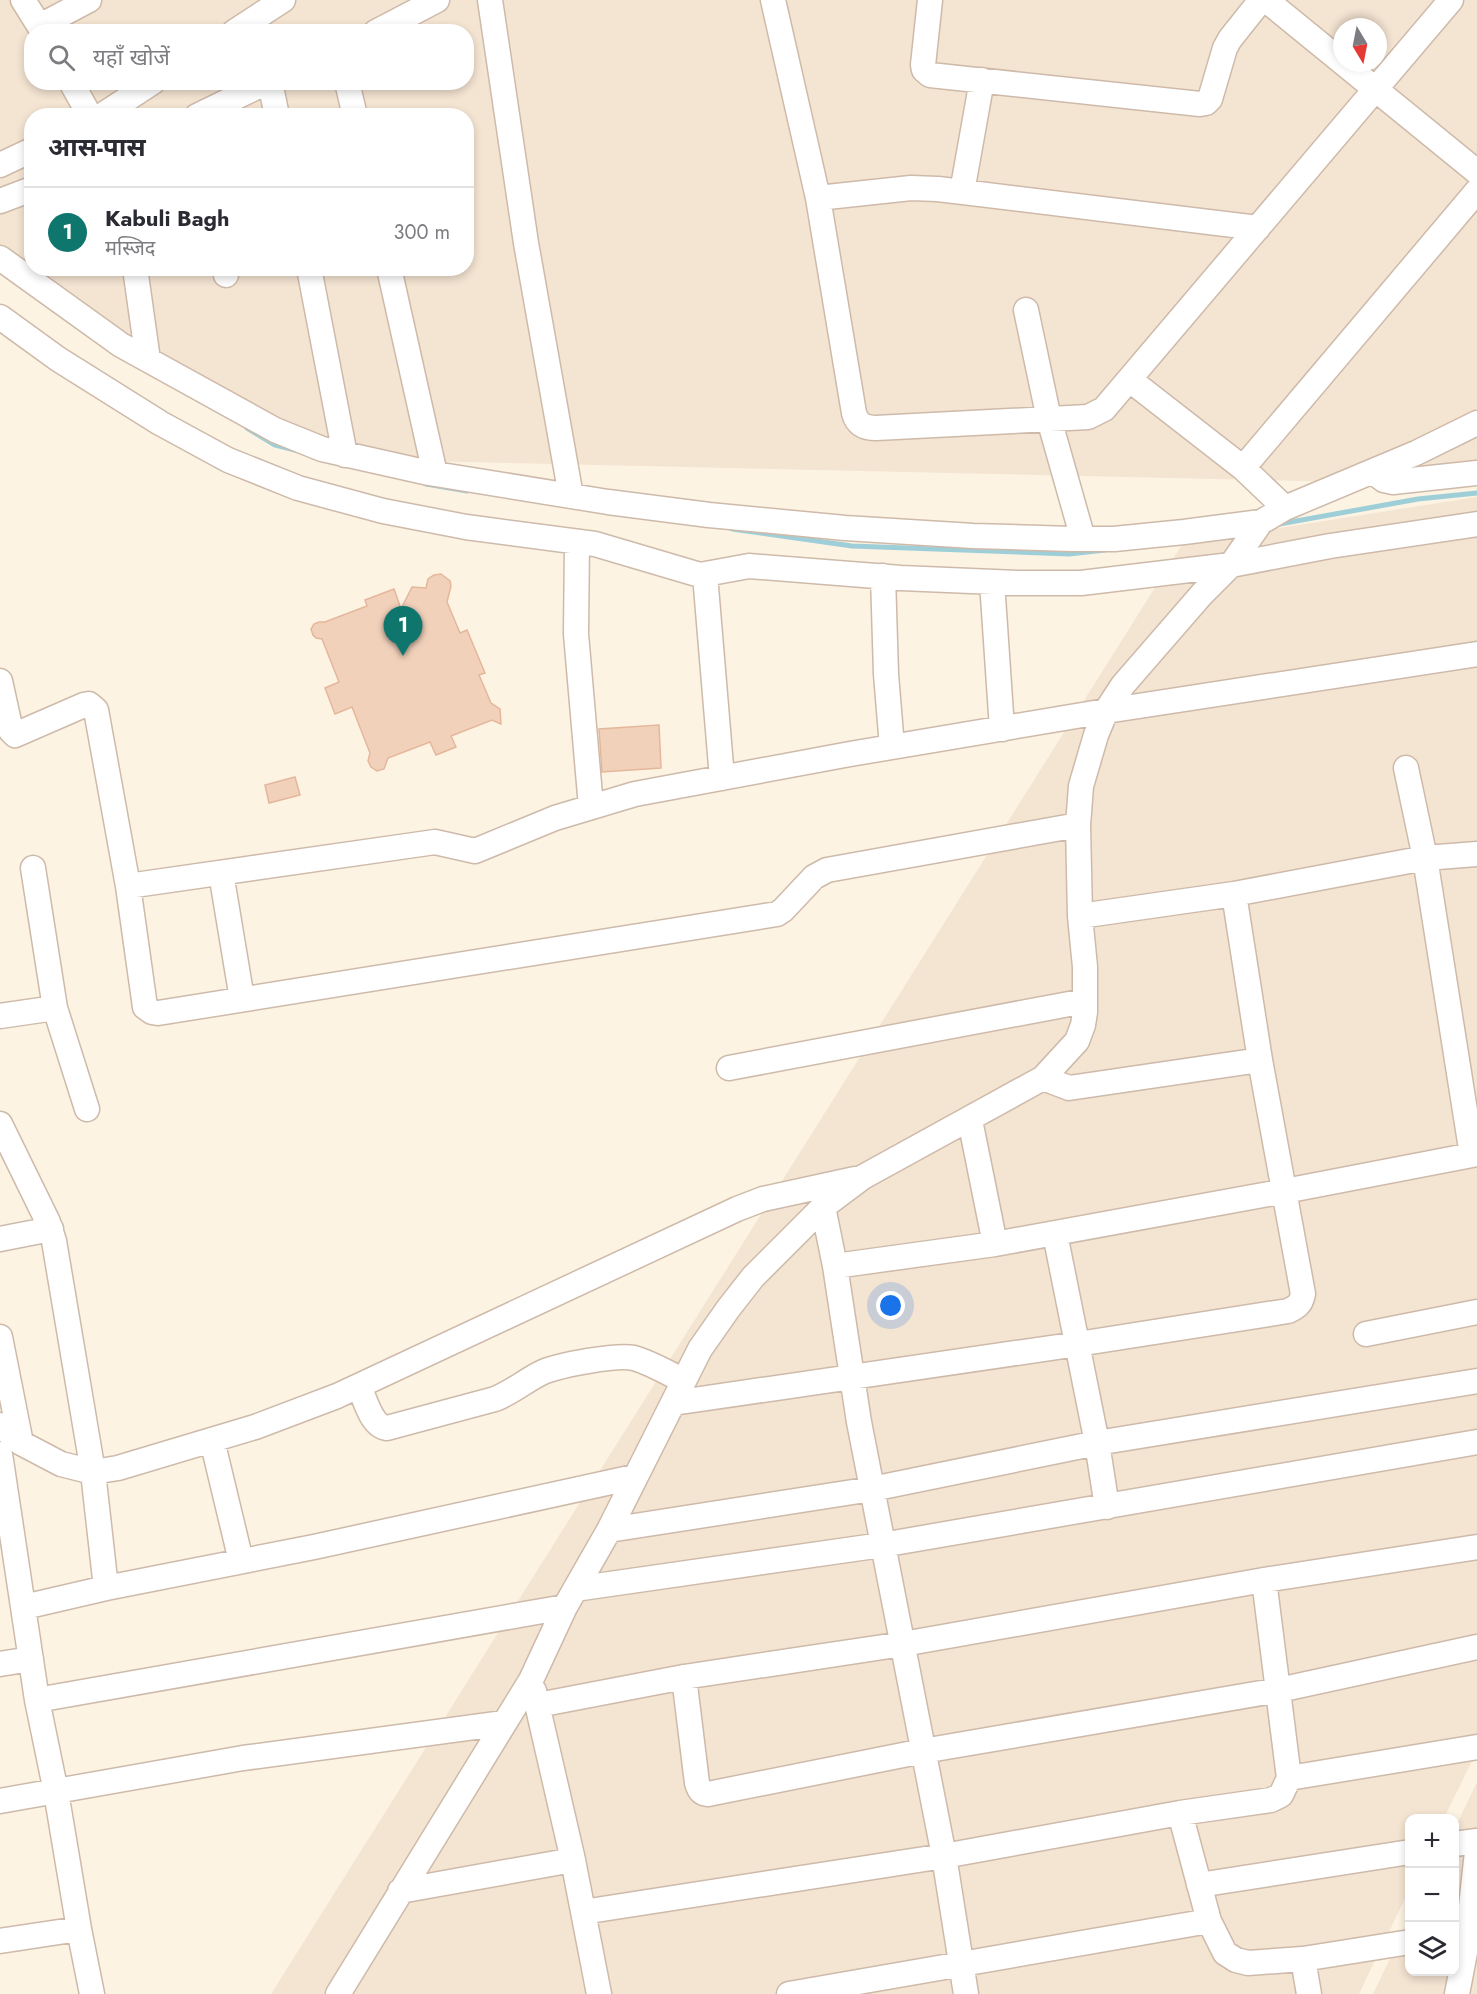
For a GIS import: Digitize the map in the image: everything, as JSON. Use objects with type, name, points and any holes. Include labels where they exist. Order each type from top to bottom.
[{"type":"street","points":[[22,0],[39,24]]},
{"type":"street","points":[[50,24],[89,0]]},
{"type":"street","points":[[246,24],[283,0]]},
{"type":"street","points":[[391,24],[437,0]]},
{"type":"street","points":[[490,0],[526,243],[571,496]]},
{"type":"street","points":[[773,0],[818,198],[856,420],[868,428],[1088,417],[1104,409],[1451,0]]},
{"type":"street","points":[[930,0],[923,65],[924,70],[930,75],[1204,104],[1210,99],[1225,48],[1260,0]]},
{"type":"street","points":[[1266,0],[1477,172]]},
{"type":"street","points":[[962,192],[982,80]]},
{"type":"street","points":[[75,90],[86,108]]},
{"type":"street","points":[[113,108],[141,90]]},
{"type":"street","points":[[213,108],[252,90]]},
{"type":"street","points":[[271,90],[275,108]]},
{"type":"street","points":[[349,90],[353,108]]},
{"type":"street","points":[[0,165],[24,154]]},
{"type":"street","points":[[818,198],[910,188],[962,192],[1258,228]]},
{"type":"street","points":[[1243,468],[1477,191]]},
{"type":"street","points":[[0,201],[24,192]]},
{"type":"street","points":[[0,258],[24,275]]},
{"type":"street","points":[[25,276],[112,339],[276,430],[322,449],[435,474],[709,515],[845,528],[973,536],[1083,539],[1260,524]]},
{"type":"street","points":[[136,276],[148,360]]},
{"type":"street","points":[[311,276],[345,454]]},
{"type":"street","points":[[391,276],[435,474]]},
{"type":"street","points":[[1026,310],[1048,419],[1083,539]]},
{"type":"street","points":[[0,317],[58,359],[160,423],[228,460],[298,488],[382,511],[466,527],[595,544],[691,573],[705,575],[749,566],[992,582],[1081,583],[1477,524]]},
{"type":"street","points":[[1130,380],[1243,468],[1285,508]]},
{"type":"street","points":[[338,1994],[531,1680],[570,1598],[609,1530],[634,1477],[712,1329],[753,1277],[823,1207],[863,1177],[1043,1078],[1077,1041],[1083,1026],[1085,1001],[1078,825],[1081,786],[1096,735],[1106,711],[1137,669],[1234,561],[1260,524],[1285,508],[1373,472],[1477,423]]},
{"type":"street","points":[[1373,472],[1384,480],[1393,482],[1477,473]]},
{"type":"street","points":[[577,542],[576,634],[591,807]]},
{"type":"street","points":[[705,575],[722,778]]},
{"type":"street","points":[[883,576],[886,674],[892,747]]},
{"type":"street","points":[[992,582],[1002,729]]},
{"type":"street","points":[[128,886],[435,842],[475,852],[555,818],[635,794],[1106,711],[1477,654]]},
{"type":"street","points":[[0,681],[12,731],[15,735],[84,705],[89,704],[96,710],[128,886],[145,1006],[147,1010],[158,1013],[777,914],[814,877],[827,870],[1078,825]]},
{"type":"street","points":[[835,1266],[1055,1234],[1475,1154],[1425,858],[1406,768]]},
{"type":"street","points":[[1080,916],[1234,894],[1425,858],[1477,854]]},
{"type":"street","points":[[33,868],[55,1008],[87,1109]]},
{"type":"street","points":[[220,873],[242,999]]},
{"type":"street","points":[[673,1403],[1078,1344],[1288,1311],[1298,1307],[1302,1302],[1303,1294],[1260,1060],[1234,894]]},
{"type":"street","points":[[729,1068],[1085,1001]]},
{"type":"street","points":[[0,1016],[55,1008]]},
{"type":"street","points":[[1043,1078],[1069,1088],[1260,1060]]},
{"type":"street","points":[[970,1120],[995,1244]]},
{"type":"street","points":[[2,1136],[51,1229],[93,1472],[106,1588]]},
{"type":"street","points":[[0,1425],[10,1448],[93,1472],[118,1468],[294,1414],[359,1386],[737,1209],[764,1199],[863,1177]]},
{"type":"street","points":[[823,1207],[882,1545],[944,1856],[966,1994]]},
{"type":"street","points":[[0,1239],[51,1229]]},
{"type":"street","points":[[1055,1234],[1097,1443],[1107,1507]]},
{"type":"street","points":[[1366,1334],[1477,1312]]},
{"type":"street","points":[[0,1337],[24,1607],[31,1659],[92,1994]]},
{"type":"street","points":[[359,1386],[376,1423],[387,1428],[495,1399],[534,1377],[563,1366],[630,1358],[645,1362],[684,1381]]},
{"type":"street","points":[[609,1530],[872,1489],[1097,1443],[1477,1381]]},
{"type":"street","points":[[212,1440],[241,1561]]},
{"type":"street","points":[[37,1700],[570,1598],[1477,1442]]},
{"type":"street","points":[[24,1607],[634,1477]]},
{"type":"street","points":[[538,1705],[684,1677],[903,1644],[1264,1580],[1477,1547]]},
{"type":"street","points":[[583,1912],[944,1856],[1180,1813],[1272,1800],[1281,1795],[1289,1778],[1264,1580]]},
{"type":"street","points":[[684,1677],[697,1782],[699,1789],[708,1794],[923,1751],[1279,1690],[1477,1647]]},
{"type":"street","points":[[0,1664],[31,1659]]},
{"type":"street","points":[[531,1680],[573,1860],[599,1994]]},
{"type":"street","points":[[0,1801],[243,1758],[504,1723]]},
{"type":"street","points":[[1289,1778],[1477,1747]]},
{"type":"street","points":[[1180,1813],[1209,1921],[1225,1953],[1236,1960],[1248,1963],[1303,1959],[1405,1943]]},
{"type":"street","points":[[1459,1843],[1477,1841]]},
{"type":"street","points":[[1199,1885],[1405,1852]]},
{"type":"street","points":[[1457,1994],[1467,1938],[1477,1852]]},
{"type":"street","points":[[400,1891],[573,1860]]},
{"type":"street","points":[[789,1994],[1209,1921]]},
{"type":"street","points":[[0,1941],[79,1929]]},
{"type":"street","points":[[1303,1959],[1310,1994]]},
{"type":"shaded area","points":[[0,0],[1477,0],[1477,485],[331,459],[275,445],[38,276],[474,276],[474,108],[24,108],[24,266],[0,249]]},
{"type":"shaded area","points":[[1477,497],[1477,1751],[1446,1814],[1405,1814],[1405,1898],[1359,1994],[271,1994],[1183,543]]},
{"type":"shaded area","points":[[1477,1782],[1477,1994],[1373,1994],[1405,1927],[1405,1976],[1459,1976],[1459,1820]]},
{"type":"building","points":[[441,574],[450,581],[447,602],[460,633],[467,630],[485,673],[479,675],[491,703],[500,709],[501,724],[492,720],[451,736],[456,747],[436,755],[430,742],[388,758],[384,769],[377,771],[368,761],[370,753],[352,707],[335,714],[325,688],[339,682],[322,639],[316,638],[311,629],[314,624],[367,606],[365,600],[394,589],[401,609],[412,587],[426,588],[428,579]]},
{"type":"building","points":[[659,725],[661,768],[602,772],[599,729]]},
{"type":"building","points":[[295,777],[300,795],[269,803],[265,785]]},
{"type":"waterway","points":[[247,428],[275,445],[295,450]]},
{"type":"waterway","points":[[426,484],[467,491]]},
{"type":"waterway","points":[[1274,525],[1418,499],[1477,493]]},
{"type":"waterway","points":[[732,529],[852,546],[1069,554],[1105,550]]},
{"type":"place","name":"Kabuli Bagh","points":[[403,656]]}]
